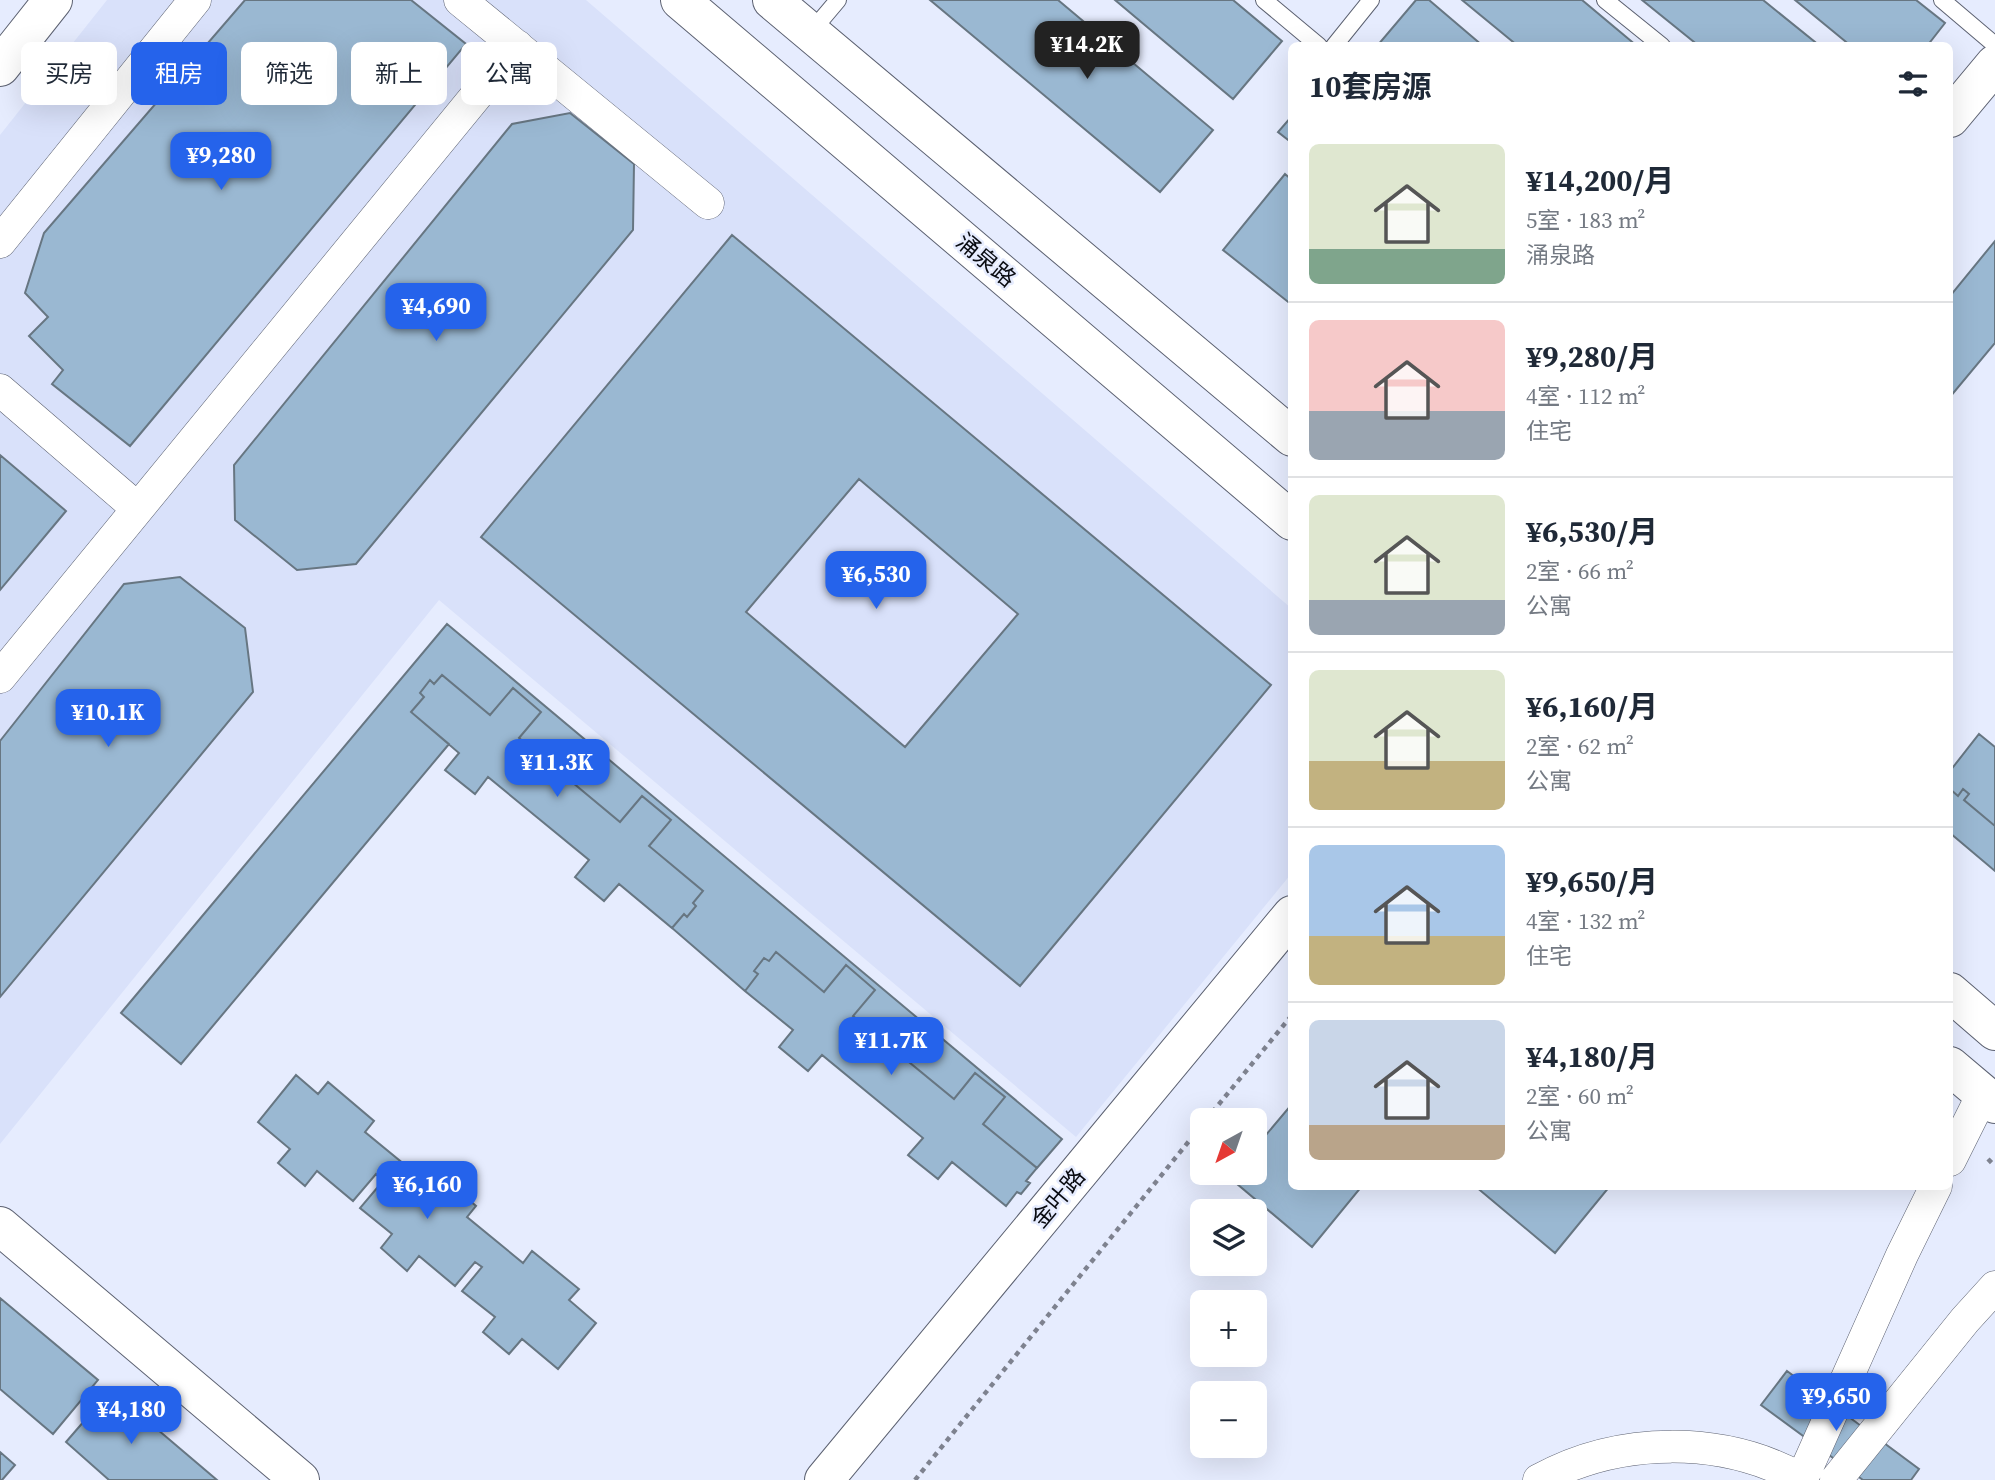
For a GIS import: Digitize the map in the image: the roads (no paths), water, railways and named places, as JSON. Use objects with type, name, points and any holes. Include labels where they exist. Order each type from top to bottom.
[{"type":"main road","points":[[0,67],[53,0]]},
{"type":"main road","name":"涌泉路","points":[[680,0],[1288,518]]},
{"type":"main road","points":[[772,0],[1288,434]]},
{"type":"main road","points":[[1953,114],[1995,65]]},
{"type":"main road","name":"金叶路","points":[[824,1480],[1288,920]]},
{"type":"main road","points":[[1953,995],[1995,1031]]},
{"type":"main road","points":[[1953,1069],[1989,1099]]},
{"type":"main road","points":[[0,1226],[300,1480]]},
{"type":"street","points":[[0,242],[195,0]]},
{"type":"street","points":[[460,0],[512,42]]},
{"type":"street","points":[[557,79],[708,203]]},
{"type":"street","points":[[0,677],[468,105]]},
{"type":"street","points":[[0,390],[137,508]]},
{"type":"street","points":[[1953,1155],[1989,1099]]},
{"type":"street","points":[[1539,1480],[1581,1462],[1613,1453],[1680,1446],[1713,1449],[1752,1458],[1803,1480],[1902,1255],[1934,1190]]},
{"type":"street","points":[[1836,1480],[1965,1320],[1995,1287]]},
{"type":"lane","points":[[811,32],[838,0]]},
{"type":"lane","points":[[1264,0],[1314,42]]},
{"type":"lane","points":[[1337,42],[1371,0]]},
{"type":"lane","points":[[1605,0],[1657,42]]},
{"type":"lane","points":[[1942,0],[1995,45]]}]
